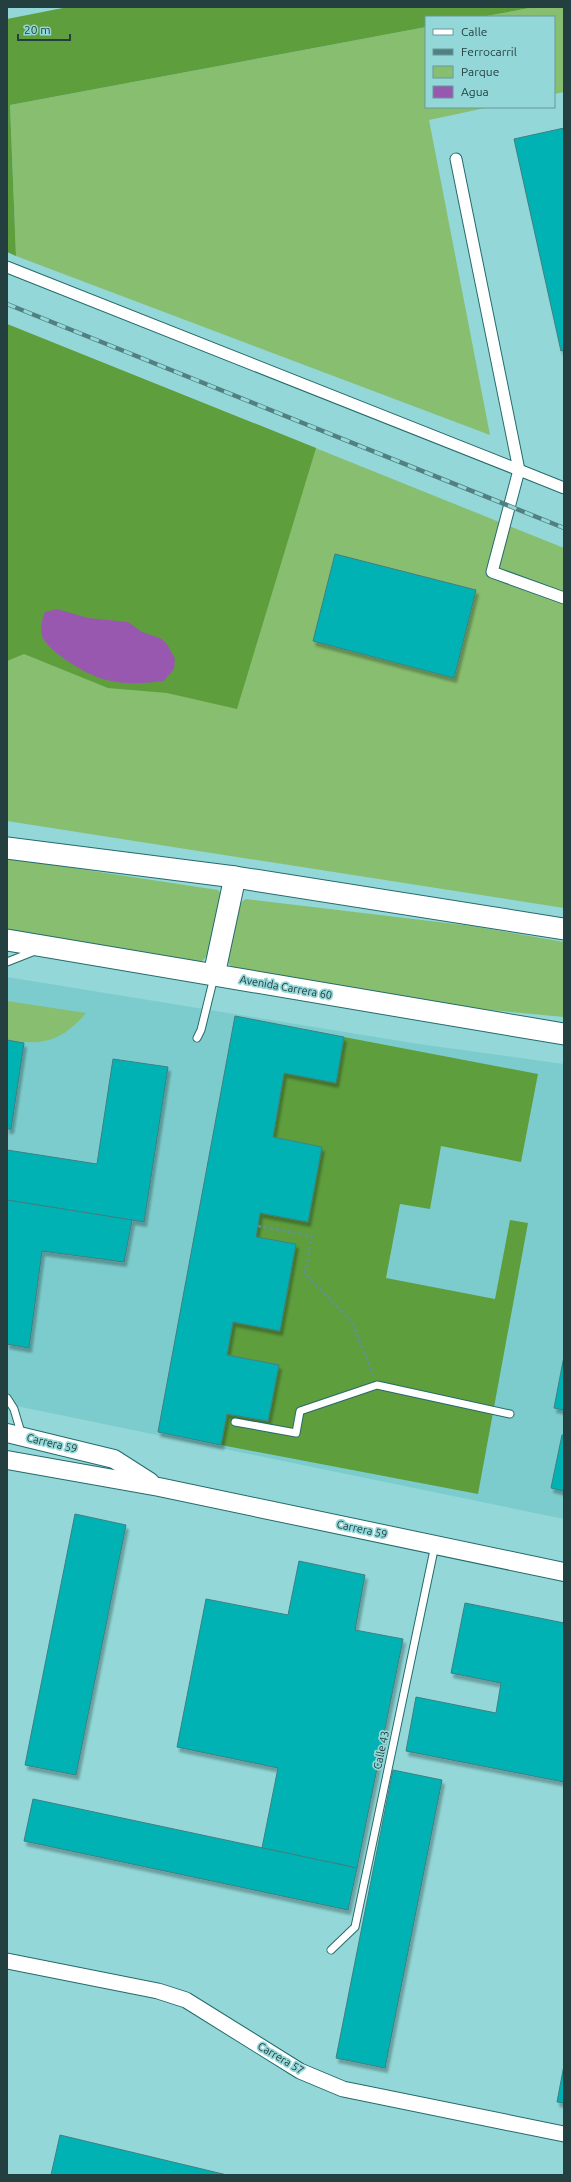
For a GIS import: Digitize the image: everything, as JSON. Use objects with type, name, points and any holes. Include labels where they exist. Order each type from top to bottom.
[{"type":"main road","points":[[7,848],[234,877],[564,929]]},
{"type":"main road","points":[[214,975],[234,877]]},
{"type":"main road","name":"Avenida Carrera 60","points":[[7,940],[564,1034]]},
{"type":"street","points":[[456,159],[519,470],[492,572],[564,598]]},
{"type":"street","points":[[7,267],[564,488]]},
{"type":"street","name":"Carrera 59","points":[[15,1435],[114,1459],[159,1487]]},
{"type":"street","name":"Carrera 59","points":[[7,1460],[159,1487],[564,1572]]},
{"type":"street","name":"Carrera 57","points":[[7,1961],[158,1991],[186,2000],[300,2071],[343,2089],[564,2134]]},
{"type":"lane","points":[[7,962],[46,946]]},
{"type":"lane","points":[[197,1038],[202,1030],[214,975]]},
{"type":"lane","points":[[235,1422],[296,1433],[300,1411],[377,1385],[510,1414]]},
{"type":"lane","points":[[7,1398],[14,1409],[15,1435]]},
{"type":"lane","name":"Calle 43","points":[[331,1950],[355,1926],[435,1544]]},
{"type":"path","points":[[258,1226],[312,1236],[305,1274],[352,1322],[377,1385]]},
{"type":"shaded area","points":[[7,977],[419,1044],[564,1064],[564,1519],[7,1404]]},
{"type":"green space","points":[[68,7],[535,7],[486,16],[425,16],[425,27],[10,105],[16,256],[7,252],[7,19]]},
{"type":"green space","points":[[535,7],[564,7],[564,92],[555,94],[555,16],[486,16]]},
{"type":"green space","points":[[425,27],[425,108],[485,108],[429,120],[490,435],[16,256],[10,105]]},
{"type":"green space","points":[[7,324],[564,548],[564,908],[7,821]]},
{"type":"green space","points":[[7,324],[316,448],[237,709],[167,693],[108,688],[24,654],[7,661]]},
{"type":"green space","points":[[7,858],[218,890],[221,894],[208,955],[202,961],[191,961],[7,931]]},
{"type":"green space","points":[[246,899],[472,926],[564,942],[564,1017],[459,1007],[232,968],[227,961],[240,903]]},
{"type":"green space","points":[[7,1001],[86,1013],[69,1030],[51,1039],[20,1042],[7,1040]]},
{"type":"green space","points":[[344,1037],[538,1074],[521,1162],[441,1146],[430,1209],[400,1204],[386,1278],[495,1299],[510,1220],[528,1223],[478,1494],[221,1445],[227,1414],[268,1421],[279,1365],[227,1355],[233,1322],[296,1244],[256,1237],[260,1213],[322,1147],[273,1137],[284,1073],[336,1082]]},
{"type":"water","points":[[57,609],[88,618],[128,622],[142,632],[160,638],[167,644],[175,659],[174,669],[164,681],[122,683],[100,678],[81,669],[61,657],[46,643],[42,636],[41,630],[45,612]]},
{"type":"building","points":[[564,128],[564,350],[561,351],[514,139]]},
{"type":"building","points":[[335,554],[476,590],[454,678],[313,641]]},
{"type":"building","points":[[235,1016],[344,1037],[336,1083],[284,1073],[273,1137],[322,1147],[308,1222],[260,1213],[256,1237],[296,1244],[280,1331],[233,1322],[227,1355],[279,1365],[268,1421],[227,1414],[221,1445],[158,1432]]},
{"type":"building","points":[[7,1040],[24,1043],[11,1129],[7,1129]]},
{"type":"building","points":[[113,1059],[168,1067],[144,1222],[7,1200],[7,1150],[97,1164]]},
{"type":"building","points":[[7,1200],[132,1220],[124,1262],[42,1251],[29,1348],[7,1344]]},
{"type":"building","points":[[564,1356],[564,1410],[554,1408]]},
{"type":"building","points":[[562,1435],[564,1435],[564,1491],[551,1488]]},
{"type":"building","points":[[75,1514],[126,1525],[76,1775],[25,1765]]},
{"type":"building","points":[[299,1561],[365,1575],[355,1630],[403,1639],[357,1868],[262,1848],[278,1768],[177,1747],[206,1599],[288,1615]]},
{"type":"building","points":[[465,1603],[564,1623],[564,1782],[406,1751],[416,1697],[496,1713],[501,1683],[451,1673]]},
{"type":"building","points":[[393,1770],[442,1780],[385,2068],[336,2058]]},
{"type":"building","points":[[33,1799],[357,1868],[348,1910],[24,1841]]},
{"type":"building","points":[[564,2065],[564,2103],[557,2102]]},
{"type":"building","points":[[60,2135],[227,2175],[51,2175]]},
{"type":"railway","points":[[7,304],[564,528]]}]
